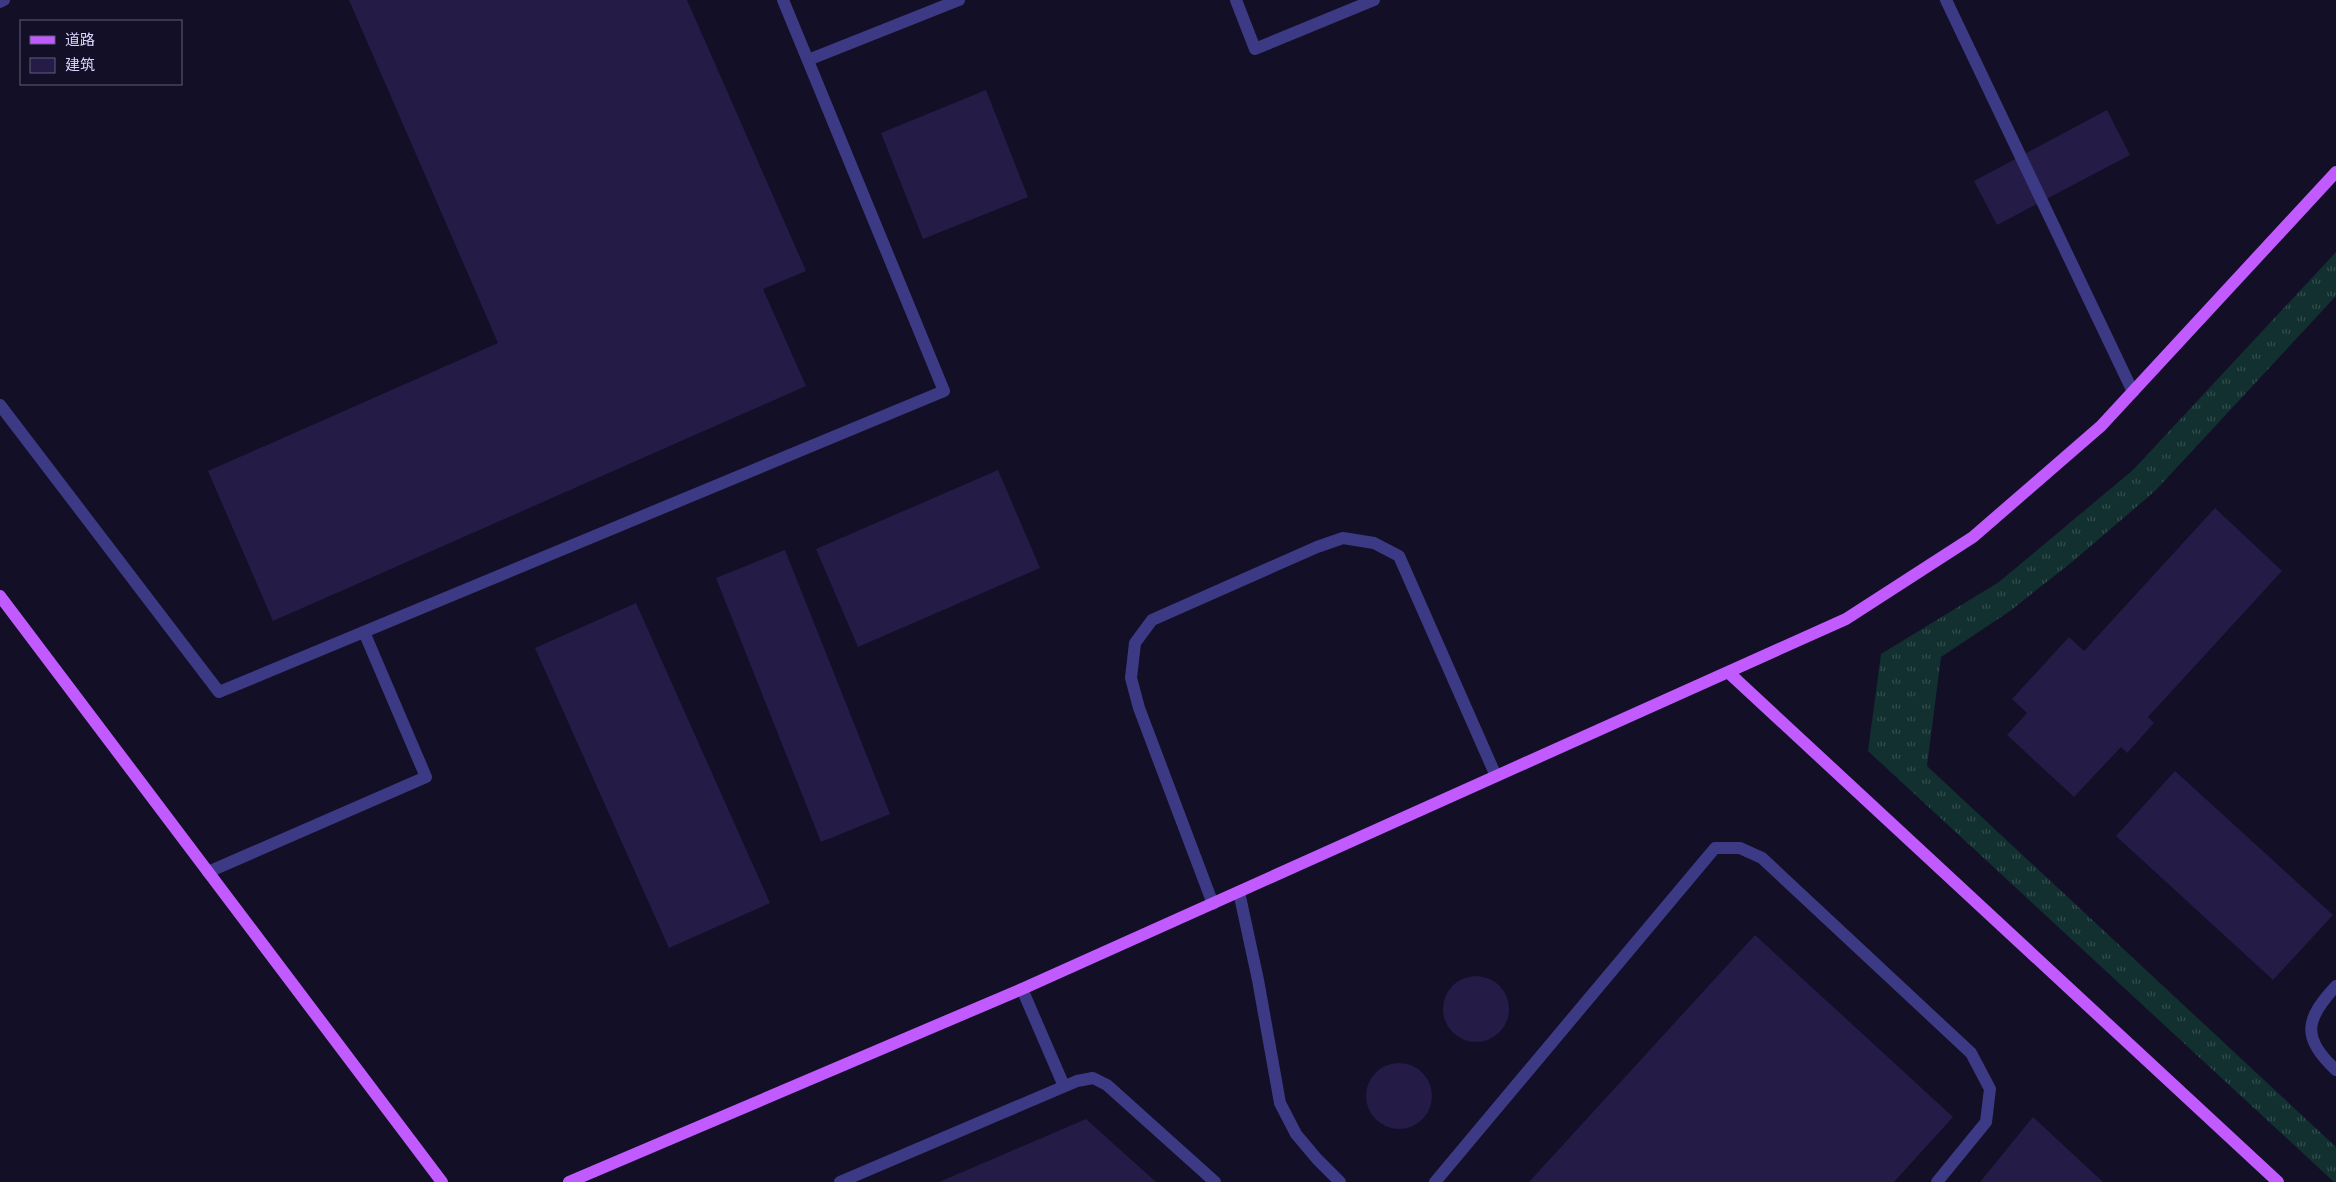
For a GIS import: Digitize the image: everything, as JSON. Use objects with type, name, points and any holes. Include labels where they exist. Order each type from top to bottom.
[{"type":"main road","points":[[569,1182],[1022,989],[1846,619],[1973,537],[2101,426],[2336,172]]},
{"type":"main road","points":[[0,596],[442,1182]]},
{"type":"main road","points":[[1728,672],[2278,1182]]},
{"type":"lane","points":[[0,2],[4,0]]},
{"type":"lane","points":[[0,406],[219,692],[944,391],[783,0]]},
{"type":"lane","points":[[808,60],[958,0]]},
{"type":"lane","points":[[1236,0],[1255,50],[1374,0]]},
{"type":"lane","points":[[1946,0],[2132,392]]},
{"type":"lane","points":[[1213,904],[1139,708],[1131,678],[1136,643],[1152,620],[1317,547],[1343,538],[1374,543],[1399,556],[1496,776]]},
{"type":"lane","points":[[208,872],[426,777],[364,632]]},
{"type":"lane","points":[[1435,1182],[1715,848],[1740,848],[1762,858],[1971,1053],[1990,1089],[1986,1122],[1937,1182]]},
{"type":"lane","points":[[1239,892],[1258,980],[1280,1103],[1296,1134],[1340,1182]]},
{"type":"lane","points":[[2336,986],[2314,1014],[2311,1030],[2314,1046],[2336,1070]]},
{"type":"lane","points":[[1022,989],[1064,1086]]},
{"type":"lane","points":[[840,1182],[1064,1086],[1093,1078],[1108,1085],[1215,1182]]},
{"type":"green space","points":[[2336,252],[2336,296],[2155,491],[2072,562],[2010,611],[1941,657],[1927,766],[2336,1147],[2336,1182],[2334,1182],[1868,751],[1881,654],[1999,582],[2133,470]]},
{"type":"building","points":[[349,0],[687,0],[806,271],[763,289],[806,386],[273,621],[208,471],[498,343]]},
{"type":"building","points":[[986,90],[1028,197],[923,239],[881,133]]},
{"type":"building","points":[[2107,110],[2130,155],[1997,225],[1974,181]]},
{"type":"building","points":[[998,470],[1040,568],[858,647],[816,549]]},
{"type":"building","points":[[2215,508],[2282,571],[2148,717],[2154,723],[2127,753],[2121,747],[2074,797],[2007,735],[2027,713],[2012,699],[2069,637],[2084,651]]},
{"type":"building","points":[[785,550],[890,814],[821,842],[716,578]]},
{"type":"building","points":[[636,603],[770,903],[669,948],[535,648]]},
{"type":"building","points":[[2175,771],[2333,915],[2273,980],[2116,836]]},
{"type":"building","points":[[1755,935],[1953,1117],[1894,1182],[1529,1182]]},
{"type":"building","points":[[1469,976],[1483,976],[1495,981],[1504,990],[1509,1002],[1507,1022],[1500,1033],[1483,1042],[1469,1042],[1457,1037],[1448,1028],[1443,1016],[1443,1002],[1448,990],[1457,981]]},
{"type":"building","points":[[1405,1063],[1423,1072],[1430,1083],[1432,1096],[1430,1109],[1423,1120],[1412,1127],[1393,1129],[1375,1120],[1368,1109],[1366,1090],[1375,1072],[1386,1065]]},
{"type":"building","points":[[2033,1117],[2103,1182],[1980,1182]]},
{"type":"building","points":[[1086,1119],[1156,1182],[939,1182]]}]
